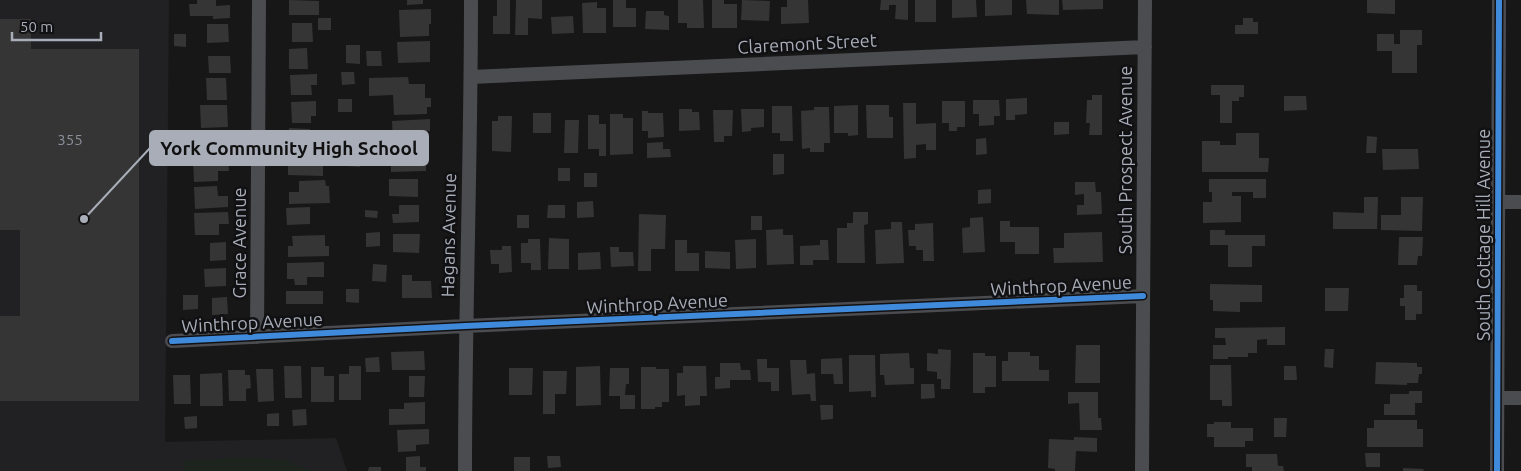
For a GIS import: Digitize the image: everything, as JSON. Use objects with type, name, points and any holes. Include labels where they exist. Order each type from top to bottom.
[{"type":"street","name":"Grace Avenue","points":[[257,337],[259,0]]},
{"type":"street","name":"Hagans Avenue","points":[[465,471],[465,326],[471,0]]},
{"type":"street","name":"South Prospect Avenue","points":[[1142,471],[1145,0]]},
{"type":"street","name":"South Cottage Hill Avenue","points":[[1497,471],[1499,0]]},
{"type":"street","name":"Claremont Street","points":[[471,76],[1145,47]]},
{"type":"street","points":[[1498,202],[1521,202]]},
{"type":"street","name":"Winthrop Avenue","points":[[172,341],[1143,296]]},
{"type":"street","points":[[1498,398],[1521,398]]},
{"type":"shaded area","points":[[0,0],[169,0],[165,442],[336,438],[347,471],[0,471]]},
{"type":"shaded area","points":[[246,457],[286,460],[312,471],[184,471],[184,461]]},
{"type":"building","points":[[197,0],[216,0],[216,6],[230,5],[230,18],[213,19],[213,16],[190,16],[189,4],[197,4]]},
{"type":"building","points":[[289,0],[319,1],[319,15],[289,15]]},
{"type":"building","points":[[407,0],[423,0],[423,4],[407,5]]},
{"type":"building","points":[[497,0],[510,0],[510,34],[493,34],[493,16],[497,16]]},
{"type":"building","points":[[516,0],[542,0],[542,19],[528,18],[528,35],[515,35]]},
{"type":"building","points":[[613,0],[626,0],[626,8],[636,8],[636,27],[613,27]]},
{"type":"building","points":[[678,0],[703,0],[704,28],[687,28],[687,23],[678,23]]},
{"type":"building","points":[[712,0],[724,0],[724,4],[737,4],[737,28],[712,28]]},
{"type":"building","points":[[742,0],[770,1],[769,21],[741,20]]},
{"type":"building","points":[[787,0],[808,0],[809,23],[781,24],[781,7],[787,7]]},
{"type":"building","points":[[881,0],[908,0],[908,20],[895,19],[896,5],[889,5],[889,10],[880,10]]},
{"type":"building","points":[[915,0],[936,0],[936,22],[915,22]]},
{"type":"building","points":[[952,0],[976,0],[977,17],[952,18]]},
{"type":"building","points":[[985,0],[1012,0],[1012,15],[985,16]]},
{"type":"building","points":[[1026,0],[1059,0],[1059,15],[1027,14]]},
{"type":"building","points":[[1062,0],[1103,0],[1103,9],[1063,10]]},
{"type":"building","points":[[1367,0],[1395,0],[1395,14],[1367,13]]},
{"type":"building","points":[[597,2],[597,8],[606,8],[606,33],[583,33],[582,3]]},
{"type":"building","points":[[431,9],[429,36],[400,37],[399,10]]},
{"type":"building","points":[[646,11],[664,11],[664,15],[669,16],[669,30],[645,29]]},
{"type":"building","points":[[573,16],[574,33],[552,34],[551,17]]},
{"type":"building","points":[[318,18],[331,18],[331,30],[318,30]]},
{"type":"building","points":[[1243,18],[1253,18],[1253,22],[1258,22],[1258,34],[1235,34],[1235,25],[1243,25]]},
{"type":"building","points":[[0,19],[31,19],[31,49],[139,49],[139,401],[0,401],[0,316],[20,316],[20,230],[0,230]]},
{"type":"building","points":[[292,23],[312,23],[313,42],[292,42]]},
{"type":"building","points":[[207,24],[228,24],[229,42],[207,43]]},
{"type":"building","points":[[1400,30],[1422,30],[1422,45],[1417,45],[1417,73],[1392,73],[1392,51],[1377,51],[1377,34],[1394,34],[1394,44],[1400,44]]},
{"type":"building","points":[[174,34],[186,34],[186,47],[174,46]]},
{"type":"building","points":[[430,41],[430,62],[398,63],[397,42]]},
{"type":"building","points":[[346,45],[360,45],[360,64],[346,63]]},
{"type":"building","points":[[307,48],[308,69],[289,69],[289,49]]},
{"type":"building","points":[[366,51],[381,51],[382,66],[367,66]]},
{"type":"building","points":[[208,56],[230,56],[231,73],[209,73]]},
{"type":"building","points":[[341,72],[354,72],[355,84],[342,85]]},
{"type":"building","points":[[317,74],[317,85],[311,85],[312,95],[291,95],[290,75]]},
{"type":"building","points":[[408,77],[409,84],[425,84],[425,98],[431,98],[431,107],[427,107],[427,114],[394,115],[393,95],[369,96],[369,78]]},
{"type":"building","points":[[206,78],[226,78],[227,100],[207,100]]},
{"type":"building","points":[[1211,85],[1244,85],[1244,97],[1239,97],[1239,101],[1232,101],[1232,123],[1220,123],[1220,95],[1211,95]]},
{"type":"building","points":[[1092,95],[1102,95],[1102,135],[1089,135],[1090,123],[1086,123],[1087,100],[1092,100]]},
{"type":"building","points":[[1284,96],[1306,96],[1307,110],[1284,111]]},
{"type":"building","points":[[1027,98],[1027,114],[1015,115],[1015,120],[1006,120],[1006,99]]},
{"type":"building","points":[[338,99],[352,99],[352,112],[338,112]]},
{"type":"building","points":[[973,100],[999,100],[1000,116],[994,116],[994,125],[979,126],[979,114],[973,114]]},
{"type":"building","points":[[316,101],[316,116],[311,116],[311,123],[292,123],[291,102]]},
{"type":"building","points":[[942,101],[965,101],[965,127],[957,127],[957,131],[949,131],[949,123],[942,123]]},
{"type":"building","points":[[903,103],[916,103],[916,124],[936,123],[936,150],[926,150],[926,144],[916,145],[916,158],[904,159]]},
{"type":"building","points":[[200,105],[227,105],[228,127],[201,128]]},
{"type":"building","points":[[858,105],[858,135],[848,136],[848,133],[834,133],[834,106]]},
{"type":"building","points":[[866,105],[889,105],[889,117],[893,117],[893,138],[867,138]]},
{"type":"building","points":[[772,106],[792,106],[793,141],[780,141],[780,133],[772,133]]},
{"type":"building","points":[[814,107],[829,107],[830,143],[824,143],[824,152],[810,152],[810,148],[802,149],[801,111],[814,110]]},
{"type":"building","points":[[679,109],[692,109],[692,112],[699,112],[700,130],[679,131]]},
{"type":"building","points":[[741,109],[764,109],[764,127],[751,128],[751,131],[742,132]]},
{"type":"building","points":[[713,110],[733,110],[732,136],[724,136],[724,142],[714,142]]},
{"type":"building","points":[[642,111],[663,113],[664,137],[648,138],[648,131],[642,131]]},
{"type":"building","points":[[533,113],[551,113],[551,133],[533,133]]},
{"type":"building","points":[[610,114],[623,114],[623,118],[633,118],[633,154],[610,155]]},
{"type":"building","points":[[588,115],[599,115],[599,124],[606,124],[606,156],[599,156],[599,149],[588,149]]},
{"type":"building","points":[[498,116],[512,116],[511,152],[492,151],[492,121],[498,121]]},
{"type":"building","points":[[430,119],[430,131],[414,131],[415,142],[393,143],[392,121]]},
{"type":"building","points":[[565,120],[579,120],[578,153],[564,153]]},
{"type":"building","points":[[1054,122],[1069,122],[1069,134],[1054,135]]},
{"type":"building","points":[[289,128],[310,129],[309,150],[289,149]]},
{"type":"building","points":[[1236,133],[1259,133],[1259,158],[1269,158],[1268,172],[1202,172],[1202,141],[1220,141],[1220,145],[1236,145]]},
{"type":"building","points":[[1367,136],[1377,137],[1376,153],[1366,153]]},
{"type":"building","points":[[986,138],[987,154],[976,155],[976,139]]},
{"type":"building","points":[[663,142],[663,149],[670,149],[671,157],[647,158],[647,143]]},
{"type":"building","points":[[1382,149],[1418,149],[1419,169],[1383,170]]},
{"type":"building","points":[[391,152],[410,152],[410,155],[426,155],[426,171],[391,172]]},
{"type":"building","points":[[346,153],[360,153],[360,167],[346,166]]},
{"type":"building","points":[[773,154],[784,154],[784,174],[773,175]]},
{"type":"building","points":[[228,158],[229,171],[218,171],[218,181],[194,182],[193,159]]},
{"type":"building","points":[[288,158],[323,159],[323,176],[288,175]]},
{"type":"building","points":[[558,168],[570,168],[570,181],[558,181]]},
{"type":"building","points":[[584,173],[597,173],[597,187],[584,187]]},
{"type":"building","points":[[389,179],[418,179],[418,197],[389,196]]},
{"type":"building","points":[[1209,179],[1266,179],[1266,198],[1253,198],[1253,192],[1232,192],[1232,196],[1241,196],[1241,222],[1203,223],[1203,202],[1212,202],[1212,192],[1209,192]]},
{"type":"building","points":[[325,180],[326,186],[329,186],[330,203],[289,204],[289,192],[299,192],[299,181]]},
{"type":"building","points":[[1075,182],[1095,182],[1096,192],[1101,192],[1102,214],[1077,215],[1077,205],[1084,205],[1084,194],[1075,195]]},
{"type":"building","points":[[217,186],[218,196],[228,196],[228,207],[195,209],[194,187]]},
{"type":"building","points":[[991,189],[991,203],[978,204],[978,190]]},
{"type":"building","points":[[1364,197],[1378,197],[1377,229],[1333,229],[1333,212],[1364,213]]},
{"type":"building","points":[[1401,197],[1423,197],[1422,231],[1381,230],[1381,215],[1401,215]]},
{"type":"building","points":[[593,201],[594,217],[577,218],[577,202]]},
{"type":"building","points":[[399,205],[419,205],[419,222],[393,223],[392,214],[399,214]]},
{"type":"building","points":[[548,205],[565,205],[565,218],[547,218]]},
{"type":"building","points":[[310,207],[310,224],[287,225],[286,208]]},
{"type":"building","points":[[365,210],[378,211],[377,218],[365,217]]},
{"type":"building","points":[[228,212],[229,224],[219,224],[219,235],[195,235],[194,213]]},
{"type":"building","points":[[853,212],[868,212],[868,224],[864,225],[865,263],[837,263],[837,228],[847,228],[847,223],[853,223]]},
{"type":"building","points":[[639,214],[666,215],[665,249],[651,249],[651,271],[638,271]]},
{"type":"building","points":[[517,215],[529,215],[529,228],[517,228]]},
{"type":"building","points":[[751,216],[762,216],[762,230],[751,230]]},
{"type":"building","points":[[983,217],[985,252],[963,253],[962,228],[970,227],[970,218]]},
{"type":"building","points":[[1000,221],[1010,221],[1010,227],[1039,227],[1039,254],[1015,254],[1015,242],[1000,242]]},
{"type":"building","points":[[891,222],[902,222],[904,263],[876,264],[875,230],[891,229]]},
{"type":"building","points":[[933,223],[934,261],[923,261],[923,250],[916,250],[916,246],[909,246],[908,230],[915,230],[915,224]]},
{"type":"building","points":[[783,229],[783,235],[793,235],[794,264],[767,265],[766,230]]},
{"type":"building","points":[[1210,230],[1225,230],[1225,235],[1265,235],[1265,246],[1252,246],[1252,267],[1228,267],[1228,245],[1210,245]]},
{"type":"building","points":[[380,232],[380,246],[366,247],[366,233]]},
{"type":"building","points":[[1102,232],[1103,262],[1054,263],[1053,248],[1064,248],[1064,233]]},
{"type":"building","points":[[393,234],[420,234],[419,253],[393,252]]},
{"type":"building","points":[[325,235],[325,246],[329,246],[329,256],[288,257],[288,246],[293,246],[292,236]]},
{"type":"building","points":[[1399,237],[1423,237],[1422,256],[1418,256],[1417,265],[1398,265]]},
{"type":"building","points":[[549,238],[569,239],[569,269],[548,269]]},
{"type":"building","points":[[528,239],[540,239],[541,270],[531,270],[531,263],[521,263],[521,243],[528,243]]},
{"type":"building","points":[[756,239],[756,268],[736,269],[735,240]]},
{"type":"building","points":[[675,240],[687,240],[687,253],[699,253],[699,271],[675,271]]},
{"type":"building","points":[[820,240],[828,240],[829,260],[813,260],[813,265],[800,265],[800,246],[820,245]]},
{"type":"building","points":[[226,242],[226,260],[210,261],[210,243]]},
{"type":"building","points":[[502,246],[511,246],[512,272],[499,273],[499,264],[491,264],[490,250],[502,250]]},
{"type":"building","points":[[610,247],[619,247],[619,252],[633,252],[634,266],[611,267]]},
{"type":"building","points":[[705,251],[730,252],[730,269],[705,268]]},
{"type":"building","points":[[600,252],[601,269],[578,270],[578,253]]},
{"type":"building","points":[[324,262],[324,277],[307,277],[307,285],[295,285],[294,279],[287,279],[287,263]]},
{"type":"building","points":[[373,264],[387,265],[386,282],[372,281]]},
{"type":"building","points":[[226,268],[226,286],[205,287],[204,269]]},
{"type":"building","points":[[402,275],[412,275],[412,281],[431,281],[432,298],[402,298]]},
{"type":"building","points":[[1210,284],[1262,285],[1262,302],[1240,302],[1240,312],[1213,311],[1213,300],[1210,300]]},
{"type":"building","points":[[1404,285],[1417,285],[1417,291],[1422,291],[1422,314],[1416,314],[1416,320],[1405,320],[1405,306],[1400,306],[1400,298],[1404,298]]},
{"type":"building","points":[[1325,288],[1349,288],[1348,311],[1325,311]]},
{"type":"building","points":[[346,289],[359,289],[359,303],[346,302]]},
{"type":"building","points":[[286,291],[323,291],[323,304],[286,304]]},
{"type":"building","points":[[183,295],[198,295],[198,309],[183,310]]},
{"type":"building","points":[[227,297],[228,314],[212,315],[212,298]]},
{"type":"building","points":[[1285,327],[1285,345],[1267,345],[1267,339],[1257,340],[1257,353],[1248,353],[1248,357],[1213,359],[1213,345],[1226,345],[1225,338],[1215,338],[1215,328]]},
{"type":"building","points":[[1076,345],[1100,345],[1100,383],[1075,383]]},
{"type":"building","points":[[938,349],[951,350],[950,389],[941,389],[941,379],[937,379],[937,372],[927,371],[927,353],[938,354]]},
{"type":"building","points":[[1325,349],[1334,349],[1333,368],[1324,367]]},
{"type":"building","points":[[424,351],[425,370],[392,370],[391,352]]},
{"type":"building","points":[[1008,352],[1030,352],[1030,356],[1039,356],[1039,370],[1049,370],[1049,381],[1002,381],[1002,361],[1008,361]]},
{"type":"building","points":[[909,353],[910,368],[914,368],[914,384],[885,385],[884,375],[880,375],[880,354]]},
{"type":"building","points":[[973,353],[985,353],[985,356],[996,356],[996,387],[985,387],[985,393],[973,393]]},
{"type":"building","points":[[849,355],[875,355],[876,397],[871,397],[871,391],[849,392]]},
{"type":"building","points":[[379,357],[380,372],[366,372],[365,358]]},
{"type":"building","points":[[842,358],[843,384],[834,384],[833,374],[821,374],[821,359]]},
{"type":"building","points":[[757,359],[767,359],[767,368],[779,368],[779,391],[771,391],[771,382],[758,382]]},
{"type":"building","points":[[790,360],[806,360],[807,374],[815,373],[816,401],[811,401],[810,394],[792,395]]},
{"type":"building","points":[[1376,362],[1417,363],[1417,367],[1422,367],[1422,374],[1419,374],[1418,383],[1407,383],[1407,385],[1375,384]]},
{"type":"building","points":[[720,363],[740,363],[741,370],[750,370],[751,380],[730,380],[730,388],[715,389],[715,377],[720,377]]},
{"type":"building","points":[[1210,365],[1231,365],[1232,406],[1222,406],[1222,400],[1210,400]]},
{"type":"building","points":[[284,366],[301,366],[302,398],[285,398]]},
{"type":"building","points":[[349,366],[361,366],[361,400],[339,400],[339,374],[349,374]]},
{"type":"building","points":[[600,366],[601,405],[576,406],[576,367]]},
{"type":"building","points":[[683,366],[706,366],[707,396],[700,396],[700,405],[685,406],[685,395],[677,396],[677,373],[683,373]]},
{"type":"building","points":[[1284,366],[1296,366],[1297,380],[1284,380]]},
{"type":"building","points":[[311,367],[324,367],[324,376],[334,376],[334,402],[311,402]]},
{"type":"building","points":[[641,367],[669,369],[669,402],[662,402],[662,407],[641,409]]},
{"type":"building","points":[[509,368],[533,368],[532,395],[509,395]]},
{"type":"building","points":[[610,368],[629,368],[629,384],[626,384],[625,395],[635,395],[635,409],[620,409],[620,396],[609,396]]},
{"type":"building","points":[[256,369],[273,369],[274,401],[258,402]]},
{"type":"building","points":[[228,370],[245,370],[245,375],[250,375],[251,388],[246,389],[246,401],[229,401]]},
{"type":"building","points":[[543,371],[567,371],[566,394],[555,394],[555,414],[543,414]]},
{"type":"building","points":[[222,373],[223,406],[200,406],[200,374]]},
{"type":"building","points":[[173,375],[190,375],[191,404],[174,404]]},
{"type":"building","points":[[409,376],[425,376],[424,397],[409,397]]},
{"type":"building","points":[[921,384],[934,384],[935,398],[921,399]]},
{"type":"building","points":[[1409,391],[1422,391],[1422,403],[1415,403],[1415,415],[1384,415],[1384,404],[1390,404],[1390,394],[1409,394]]},
{"type":"building","points":[[1068,392],[1098,392],[1098,418],[1101,418],[1102,430],[1080,430],[1079,403],[1068,404]]},
{"type":"building","points":[[425,402],[425,424],[389,425],[389,409],[404,409],[404,403]]},
{"type":"building","points":[[820,405],[833,405],[833,419],[821,420]]},
{"type":"building","points":[[306,409],[307,425],[293,426],[292,410]]},
{"type":"building","points":[[279,413],[279,426],[267,426],[267,414]]},
{"type":"building","points":[[197,416],[197,428],[185,429],[184,417]]},
{"type":"building","points":[[1274,418],[1287,418],[1286,437],[1274,437]]},
{"type":"building","points":[[1374,420],[1417,420],[1417,429],[1423,429],[1423,447],[1367,447],[1367,428],[1374,428]]},
{"type":"building","points":[[1214,422],[1231,422],[1231,428],[1253,428],[1253,441],[1245,441],[1245,447],[1214,447],[1214,437],[1207,437],[1207,424],[1214,424]]},
{"type":"building","points":[[429,429],[429,444],[416,445],[416,451],[398,452],[397,430]]},
{"type":"building","points":[[1074,437],[1097,438],[1097,452],[1076,451],[1075,471],[1055,471],[1055,469],[1048,468],[1049,439],[1074,440]]},
{"type":"building","points":[[1365,453],[1380,453],[1380,467],[1366,467]]},
{"type":"building","points":[[1246,454],[1277,454],[1278,466],[1283,466],[1284,471],[1252,471],[1252,467],[1246,467]]},
{"type":"building","points":[[420,456],[420,467],[426,467],[426,471],[406,471],[406,457]]},
{"type":"building","points":[[547,456],[560,456],[561,467],[548,468]]},
{"type":"building","points":[[514,457],[530,457],[530,471],[514,471]]},
{"type":"building","points":[[369,467],[381,467],[381,471],[368,471]]},
{"type":"building","points":[[1403,468],[1424,469],[1423,471],[1403,471]]},
{"type":"cycle path","points":[[1497,471],[1499,0]]},
{"type":"cycle path","points":[[172,341],[1143,296]]},
{"type":"place","name":"York Community High School","points":[[84,219]]}]
